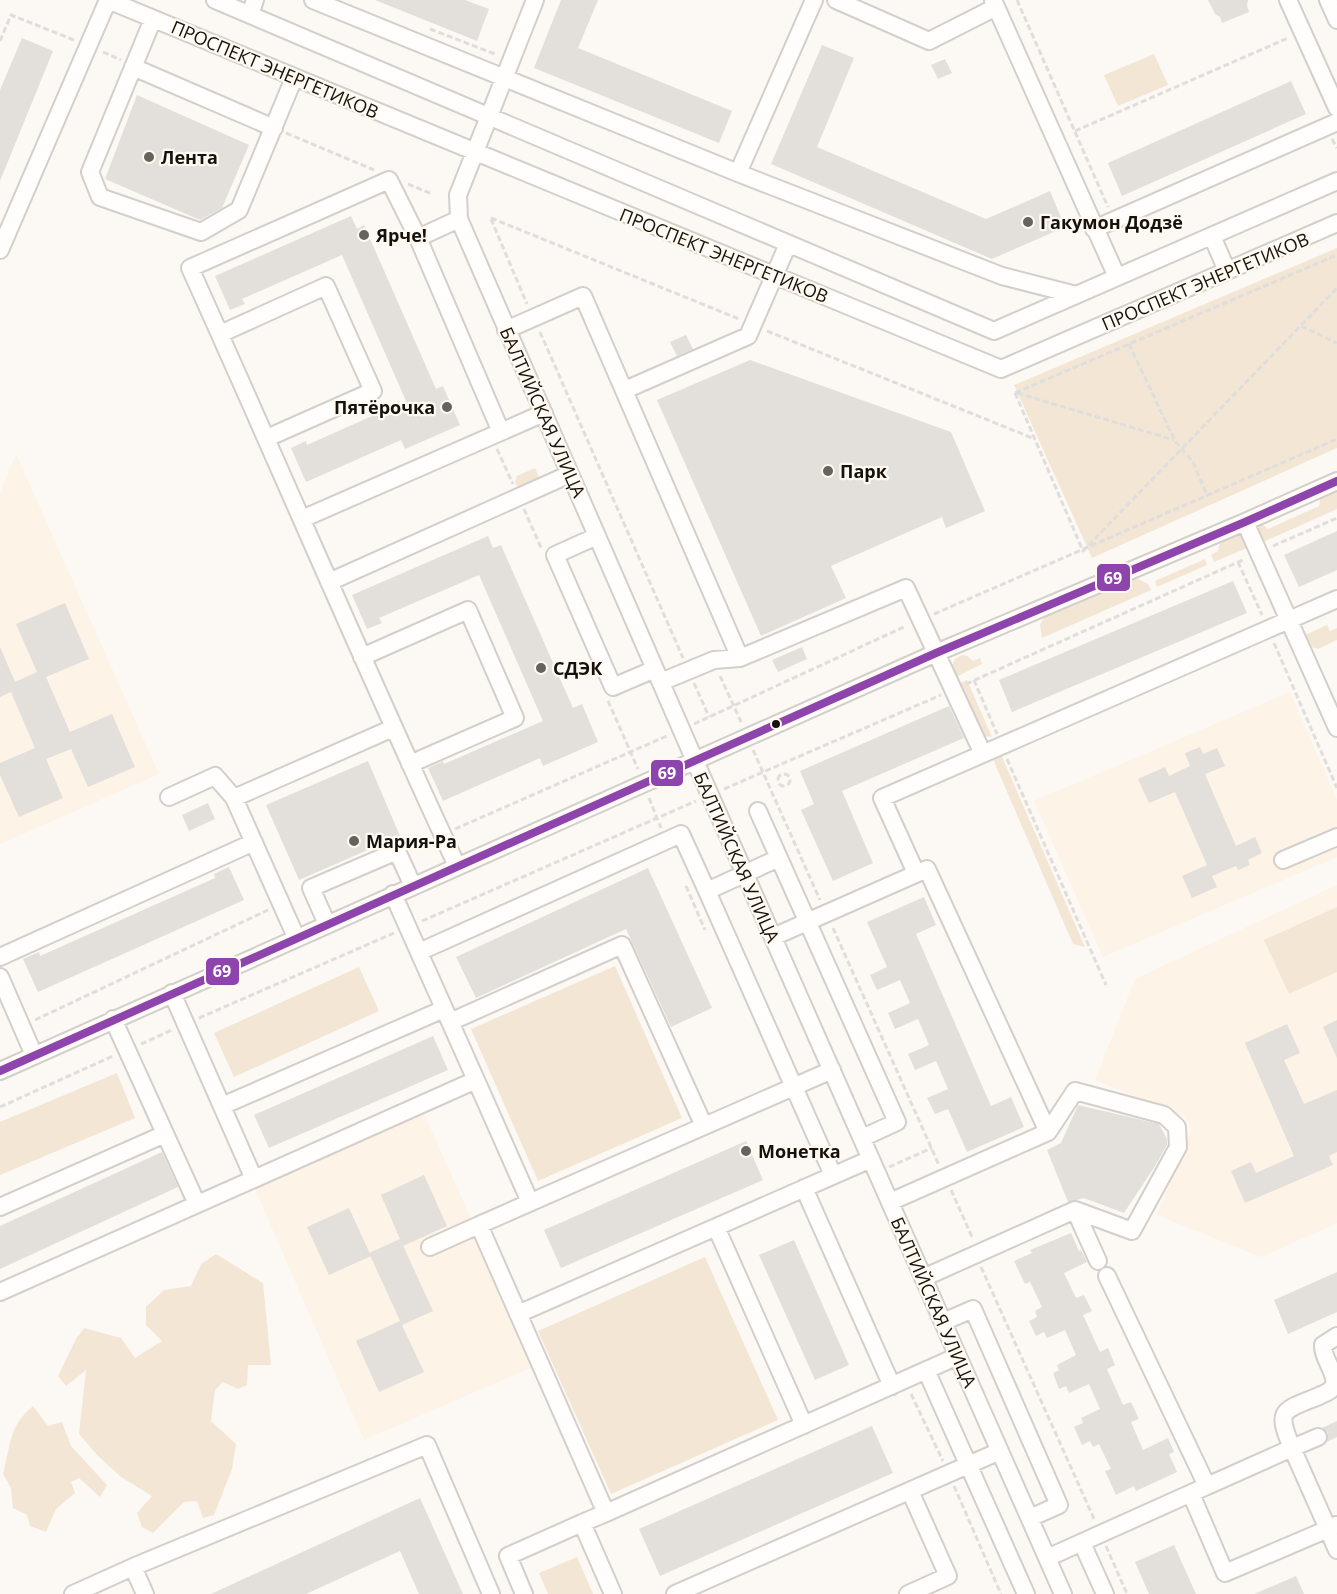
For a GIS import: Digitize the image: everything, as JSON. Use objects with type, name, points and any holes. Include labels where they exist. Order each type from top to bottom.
[{"type":"street","name":"ПРОСПЕКТ ЭНЕРГЕТИКОВ","points":[[108,0],[1001,369],[1337,223]]},
{"type":"street","points":[[0,249],[108,0]]},
{"type":"street","name":"ПРОСПЕКТ ЭНЕРГЕТИКОВ","points":[[215,0],[253,8],[488,116],[994,331],[1337,181]]},
{"type":"street","points":[[313,0],[503,79],[1002,276],[1076,295]]},
{"type":"street","name":"БАЛТИЙСКАЯ УЛИЦА","points":[[535,0],[458,195],[459,219],[744,874],[1063,1594]]},
{"type":"street","points":[[738,173],[814,0]]},
{"type":"street","points":[[836,0],[929,41],[995,4],[1117,277]]},
{"type":"street","points":[[1288,0],[1337,108]]},
{"type":"street","points":[[1328,0],[1337,20]]},
{"type":"street","points":[[153,19],[90,172],[100,197],[201,232],[239,210],[294,78]]},
{"type":"street","points":[[133,67],[274,128]]},
{"type":"street","points":[[1094,229],[1337,122]]},
{"type":"street","points":[[457,866],[393,728],[267,438],[190,268],[389,180],[418,238],[501,432]]},
{"type":"street","points":[[418,238],[459,219]]},
{"type":"street","points":[[1212,236],[1227,271]]},
{"type":"street","points":[[625,390],[748,336],[789,243]]},
{"type":"street","points":[[220,334],[326,286],[373,391],[267,438]]},
{"type":"street","points":[[506,330],[583,296],[740,658]]},
{"type":"street","points":[[302,519],[544,413]]},
{"type":"street","points":[[329,582],[570,474]]},
{"type":"street","points":[[0,1071],[936,652],[1337,481]]},
{"type":"street","points":[[1245,522],[1337,728]]},
{"type":"street","points":[[597,536],[555,555],[613,687],[689,671],[714,660],[740,658],[906,588],[982,754]]},
{"type":"street","points":[[916,873],[882,798],[1337,599]]},
{"type":"street","points":[[362,657],[468,610],[515,718],[410,764]]},
{"type":"street","points":[[234,798],[393,728]]},
{"type":"street","points":[[169,797],[215,776],[234,798],[296,937]]},
{"type":"street","points":[[758,811],[897,1122],[862,1138]]},
{"type":"street","points":[[419,952],[681,834],[833,1175]]},
{"type":"street","points":[[1283,860],[1337,837]]},
{"type":"street","points":[[0,957],[254,842]]},
{"type":"street","points":[[327,924],[311,888],[397,851],[412,886]]},
{"type":"street","points":[[707,891],[779,858]]},
{"type":"street","points":[[772,937],[927,869],[1048,1132]]},
{"type":"street","points":[[393,894],[530,1202]]},
{"type":"street","points":[[222,1106],[622,945],[704,1126]]},
{"type":"street","points":[[0,977],[34,1055]]},
{"type":"street","points":[[172,993],[254,1179]]},
{"type":"street","points":[[113,1019],[197,1204]]},
{"type":"street","points":[[430,1247],[832,1070]]},
{"type":"street","points":[[0,1292],[476,1080]]},
{"type":"street","points":[[890,1202],[1048,1132],[1075,1091],[1164,1115],[1177,1127],[1178,1147],[1132,1231],[1075,1210],[923,1278]]},
{"type":"street","points":[[0,1208],[165,1134]]},
{"type":"street","points":[[518,1314],[871,1159]]},
{"type":"street","points":[[804,1188],[892,1386]]},
{"type":"street","points":[[1075,1210],[1207,1486]]},
{"type":"street","points":[[479,1225],[606,1513]]},
{"type":"street","points":[[716,1227],[804,1425]]},
{"type":"street","points":[[943,1322],[973,1309],[1059,1505],[1030,1518]]},
{"type":"street","points":[[1337,1336],[1323,1345],[1322,1350],[1335,1379],[1334,1386],[1329,1392],[1288,1410],[1283,1417],[1282,1424],[1332,1527],[1337,1550]]},
{"type":"street","points":[[524,1594],[508,1556],[958,1356]]},
{"type":"street","points":[[926,1370],[1026,1594]]},
{"type":"street","points":[[1047,1558],[1318,1437]]},
{"type":"street","points":[[73,1594],[428,1445],[491,1594]]},
{"type":"street","points":[[675,1594],[1000,1451]]},
{"type":"street","points":[[908,1594],[948,1576],[910,1491]]},
{"type":"street","points":[[1191,1494],[1225,1573],[1332,1527]]},
{"type":"street","points":[[582,1523],[613,1594]]},
{"type":"street","points":[[1082,1543],[1105,1594]]},
{"type":"street","points":[[133,1567],[145,1594]]},
{"type":"path","points":[[1017,0],[1114,220]]},
{"type":"path","points":[[0,41],[11,15],[127,62],[133,67]]},
{"type":"path","points":[[1075,131],[1288,38]]},
{"type":"path","points":[[274,128],[379,172]]},
{"type":"path","points":[[400,180],[432,194]]},
{"type":"path","points":[[490,218],[710,717]]},
{"type":"path","points":[[1015,393],[1337,255]]},
{"type":"path","points":[[1083,551],[1337,288]]},
{"type":"path","points":[[1301,326],[1337,343]]},
{"type":"path","points":[[1130,344],[1175,441],[1193,462],[1207,495]]},
{"type":"path","points":[[1015,393],[1175,441]]},
{"type":"path","points":[[1015,393],[1083,551]]},
{"type":"path","points":[[399,854],[710,717],[921,620],[1337,439]]},
{"type":"path","points":[[0,1107],[954,689],[1337,518]]},
{"type":"path","points":[[1238,562],[1337,788]]},
{"type":"path","points":[[714,660],[974,1240],[972,1248],[975,1255],[1127,1594]]},
{"type":"path","points":[[974,680],[1106,985]]},
{"type":"path","points":[[770,787],[779,783]]},
{"type":"path","points":[[21,1026],[282,904]]},
{"type":"shaded area","points":[[1154,54],[1168,85],[1118,106],[1104,75]]},
{"type":"shaded area","points":[[1337,248],[1337,448],[1092,558],[1014,385]]},
{"type":"shaded area","points":[[16,454],[159,774],[0,844],[0,493]]},
{"type":"shaded area","points":[[535,468],[540,479],[518,489],[515,482],[517,476]]},
{"type":"shaded area","points":[[1326,490],[1337,492],[1337,509],[1263,542],[1258,531],[1259,522],[1268,529],[1319,506],[1321,494]]},
{"type":"shaded area","points":[[1232,532],[1243,535],[1247,548],[1214,562],[1211,555],[1218,551],[1221,537]]},
{"type":"shaded area","points":[[1205,559],[1207,565],[1157,587],[1155,581]]},
{"type":"shaded area","points":[[1135,577],[1148,584],[1151,590],[1042,638],[1040,624],[1045,616]]},
{"type":"shaded area","points":[[1327,625],[1330,631],[1337,628],[1337,640],[1318,649],[1311,647],[1305,635]]},
{"type":"shaded area","points":[[962,655],[973,661],[980,658],[982,664],[956,677],[952,665],[955,659]]},
{"type":"shaded area","points":[[967,680],[992,737],[984,736],[979,730],[959,684]]},
{"type":"shaded area","points":[[1290,692],[1337,800],[1337,857],[1103,957],[1034,801]]},
{"type":"shaded area","points":[[999,750],[1085,947],[1073,944],[995,764],[993,758]]},
{"type":"shaded area","points":[[1337,885],[1337,1223],[1261,1257],[1157,1215],[1191,1129],[1186,1117],[1095,1080],[1135,979]]},
{"type":"shaded area","points":[[1337,907],[1337,972],[1289,994],[1264,940]]},
{"type":"shaded area","points":[[615,966],[682,1118],[538,1181],[471,1029]]},
{"type":"shaded area","points":[[359,967],[379,1011],[234,1077],[214,1033]]},
{"type":"shaded area","points":[[117,1073],[135,1118],[0,1175],[0,1122]]},
{"type":"shaded area","points":[[424,1114],[537,1365],[364,1440],[255,1189]]},
{"type":"shaded area","points":[[216,1254],[263,1283],[271,1365],[248,1365],[247,1385],[238,1389],[223,1382],[215,1390],[211,1421],[236,1444],[232,1469],[214,1515],[203,1518],[197,1501],[184,1502],[153,1533],[142,1527],[137,1513],[152,1496],[121,1477],[79,1434],[86,1370],[66,1386],[58,1376],[84,1328],[121,1338],[135,1358],[162,1341],[146,1325],[146,1307],[164,1290],[191,1286],[201,1264]]},
{"type":"shaded area","points":[[705,1257],[778,1420],[611,1494],[538,1331]]},
{"type":"shaded area","points":[[33,1406],[48,1426],[62,1422],[71,1446],[107,1485],[100,1497],[79,1478],[71,1482],[75,1493],[56,1509],[46,1532],[30,1526],[27,1515],[13,1508],[11,1488],[3,1474],[15,1429]]},
{"type":"shaded area","points":[[577,1557],[593,1594],[548,1594],[539,1573]]},
{"type":"building","points":[[375,0],[465,0],[489,9],[477,41]]},
{"type":"building","points":[[561,0],[598,0],[578,48],[732,111],[719,143],[534,68]]},
{"type":"building","points":[[1208,0],[1248,0],[1249,12],[1222,23]]},
{"type":"building","points":[[22,38],[53,51],[0,181],[0,90]]},
{"type":"building","points":[[822,45],[854,58],[817,147],[986,219],[1050,191],[1065,227],[992,259],[771,164]]},
{"type":"building","points":[[945,59],[952,73],[938,79],[931,65]]},
{"type":"building","points":[[1291,81],[1306,114],[1122,196],[1108,163]]},
{"type":"building","points":[[137,95],[249,145],[222,208],[200,220],[105,179]]},
{"type":"building","points":[[351,216],[357,229],[364,225],[436,389],[443,386],[460,425],[405,449],[401,440],[306,482],[291,448],[306,441],[307,445],[406,401],[342,255],[242,299],[245,304],[230,310],[215,276]]},
{"type":"building","points":[[686,335],[693,349],[677,356],[670,342]]},
{"type":"building","name":"Парк","points":[[750,360],[951,432],[985,511],[946,528],[942,517],[831,566],[846,598],[761,636],[657,400]]},
{"type":"building","points":[[1337,531],[1337,570],[1299,587],[1284,555]]},
{"type":"building","points":[[488,536],[493,548],[501,545],[573,708],[582,704],[598,742],[543,766],[540,758],[443,801],[428,768],[443,761],[444,764],[543,721],[479,575],[379,618],[382,623],[367,629],[352,595]]},
{"type":"building","points":[[1233,581],[1247,613],[1012,712],[999,680]]},
{"type":"building","points":[[65,603],[89,659],[46,677],[70,732],[112,714],[135,767],[88,787],[71,749],[46,759],[63,798],[19,817],[0,775],[0,763],[35,748],[11,692],[0,697],[0,647],[15,682],[37,672],[16,624]]},
{"type":"building","points":[[802,647],[807,659],[778,672],[772,660]]},
{"type":"building","points":[[949,706],[964,738],[842,791],[873,863],[833,881],[801,810],[814,804],[800,771]]},
{"type":"building","points":[[1200,747],[1203,754],[1217,748],[1225,766],[1205,774],[1236,846],[1255,837],[1262,853],[1248,860],[1250,865],[1238,870],[1236,866],[1212,876],[1217,887],[1192,898],[1182,876],[1207,865],[1175,792],[1149,803],[1138,779],[1165,767],[1169,776],[1190,766],[1185,753]]},
{"type":"building","points":[[368,761],[400,836],[299,880],[266,805]]},
{"type":"building","points":[[208,803],[215,819],[189,831],[182,815]]},
{"type":"building","points":[[229,867],[244,900],[38,992],[23,959],[39,952],[40,956],[215,878],[214,874]]},
{"type":"building","points":[[648,868],[712,1008],[671,1027],[626,929],[476,998],[456,957]]},
{"type":"building","points":[[924,897],[936,925],[916,934],[991,1106],[1011,1097],[1024,1127],[967,1152],[948,1109],[935,1114],[927,1098],[948,1089],[936,1061],[915,1070],[908,1054],[929,1045],[918,1019],[895,1029],[888,1013],[910,1003],[900,980],[877,990],[870,975],[887,967],[867,922]]},
{"type":"building","points":[[1337,1020],[1337,1058],[1323,1027]]},
{"type":"building","points":[[1287,1024],[1300,1053],[1284,1060],[1304,1104],[1337,1090],[1337,1152],[1329,1156],[1333,1165],[1245,1203],[1231,1171],[1251,1162],[1256,1173],[1294,1156],[1245,1043]]},
{"type":"building","points":[[433,1036],[448,1070],[269,1148],[254,1115]]},
{"type":"building","points":[[1078,1105],[1159,1124],[1167,1139],[1167,1145],[1155,1166],[1124,1213],[1084,1198],[1068,1202],[1047,1150],[1061,1143]]},
{"type":"building","points":[[746,1141],[763,1180],[561,1268],[544,1230]]},
{"type":"building","points":[[162,1152],[178,1187],[0,1269],[0,1226]]},
{"type":"building","points":[[424,1175],[447,1226],[403,1246],[381,1195]]},
{"type":"building","points":[[349,1208],[371,1256],[329,1275],[307,1227]]},
{"type":"building","points":[[1071,1233],[1087,1262],[1064,1273],[1076,1298],[1084,1295],[1092,1311],[1083,1315],[1100,1352],[1108,1348],[1115,1365],[1107,1369],[1123,1405],[1131,1402],[1139,1419],[1131,1422],[1143,1450],[1168,1438],[1174,1452],[1169,1454],[1177,1472],[1136,1491],[1134,1486],[1116,1495],[1105,1471],[1111,1469],[1099,1444],[1093,1447],[1090,1441],[1082,1445],[1074,1427],[1083,1423],[1081,1418],[1100,1409],[1089,1384],[1069,1393],[1066,1386],[1059,1389],[1053,1373],[1059,1370],[1057,1365],[1076,1355],[1065,1330],[1047,1338],[1044,1332],[1036,1336],[1029,1321],[1037,1317],[1035,1311],[1042,1307],[1030,1282],[1025,1284],[1014,1261],[1032,1253],[1030,1250]]},
{"type":"building","points":[[400,1239],[433,1311],[402,1325],[369,1253]]},
{"type":"building","points":[[794,1240],[849,1365],[815,1380],[759,1255]]},
{"type":"building","points":[[1337,1272],[1337,1312],[1288,1334],[1274,1300]]},
{"type":"building","points":[[400,1321],[424,1372],[379,1392],[356,1341]]},
{"type":"building","points":[[1337,1421],[1337,1437],[1327,1442],[1328,1433],[1322,1428]]},
{"type":"building","points":[[872,1426],[893,1473],[660,1576],[639,1529]]},
{"type":"building","points":[[420,1498],[463,1594],[419,1594],[400,1551],[306,1594],[211,1594]]},
{"type":"building","points":[[1174,1545],[1196,1594],[1149,1594],[1135,1562]]},
{"type":"building","points":[[1296,1576],[1304,1594],[1254,1594]]},
{"type":"transit line","name":"69","points":[[0,1071],[936,653],[1337,481]]},
{"type":"place","name":"Лента","points":[[149,157]]},
{"type":"place","name":"Гакумон Додзё","points":[[1028,222]]},
{"type":"place","name":"Ярче!","points":[[364,235]]},
{"type":"place","name":"Пятёрочка","points":[[447,407]]},
{"type":"place","name":"Парк","points":[[828,471]]},
{"type":"place","name":"СДЭК","points":[[541,668]]},
{"type":"place","name":"Мария-Ра","points":[[354,841]]},
{"type":"place","name":"Монетка","points":[[746,1151]]}]
